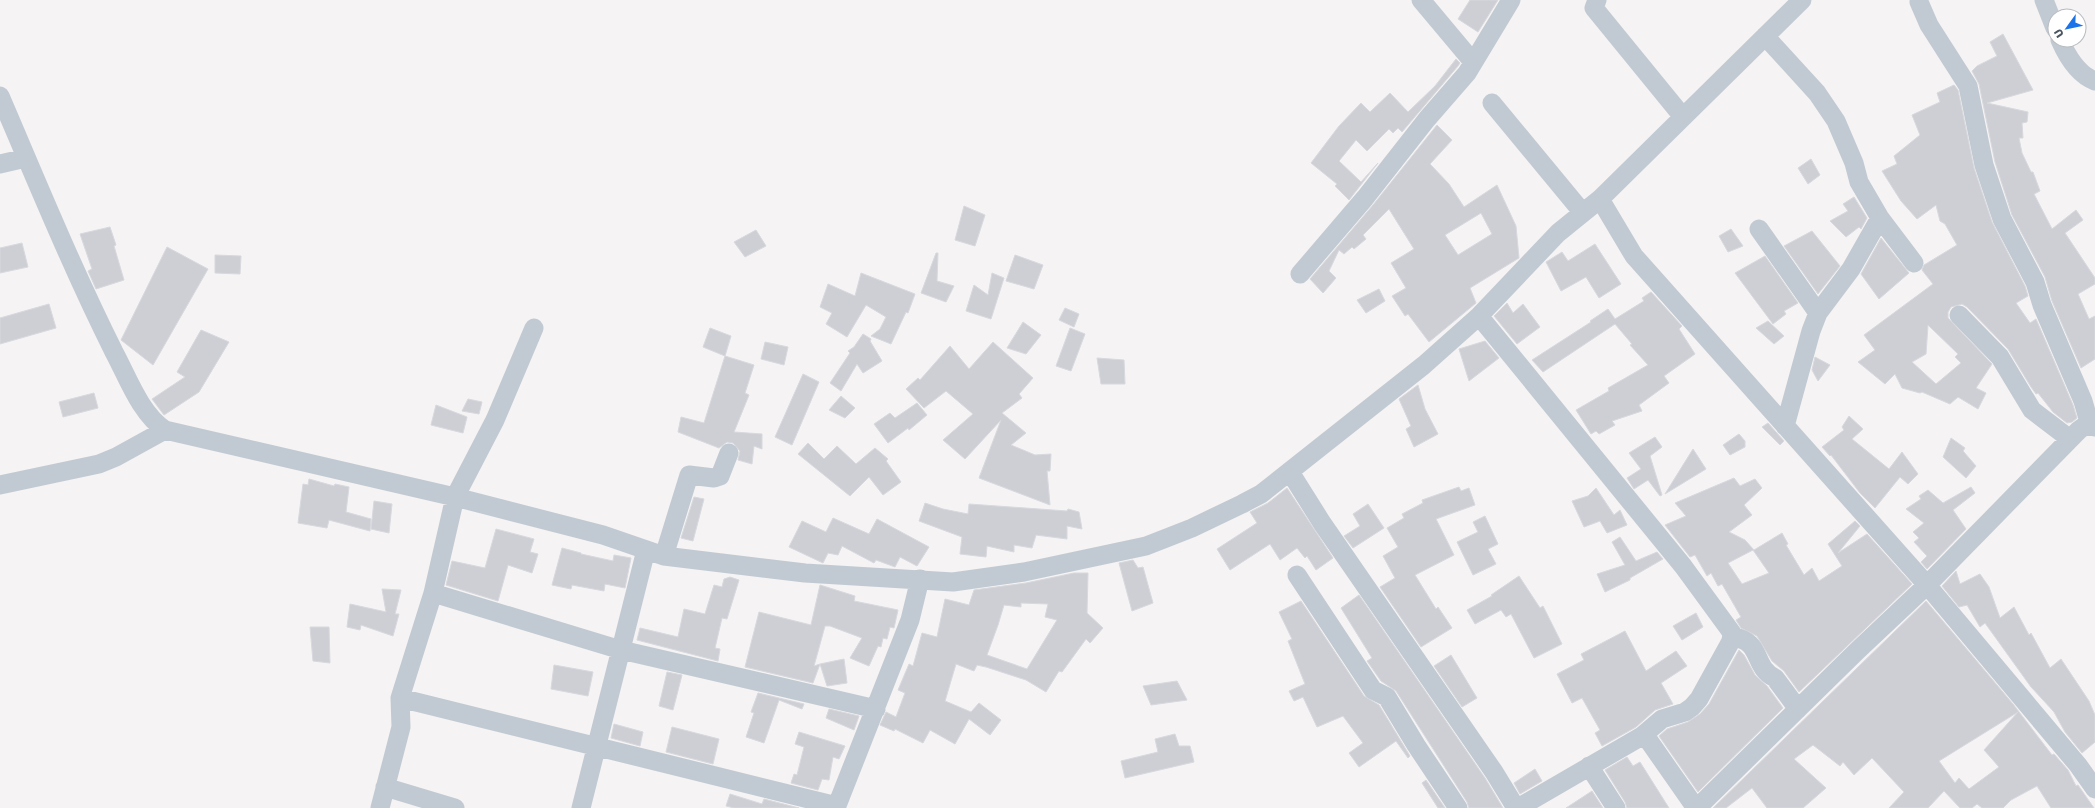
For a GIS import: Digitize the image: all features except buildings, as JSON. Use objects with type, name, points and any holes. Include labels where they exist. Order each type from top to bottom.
[{"type":"street","points":[[1421,0],[1473,62]]},
{"type":"street","points":[[1300,274],[1389,169],[1473,62],[1511,0]]},
{"type":"street","points":[[1596,0],[1594,8],[1683,117]]},
{"type":"street","points":[[0,96],[75,272],[126,374],[151,418],[165,430],[455,497],[603,535],[664,556],[805,573],[953,582],[1078,562],[1146,546],[1242,504],[1261,494],[1290,472],[1327,440],[1424,366],[1479,316],[1558,233],[1600,200],[1802,0]]},
{"type":"street","points":[[1642,736],[1648,741],[1693,804],[1698,806],[1927,585],[2082,427],[2092,426],[2083,401],[2042,305],[2035,282],[2000,212],[1984,165],[1968,86],[1929,25],[1919,2]]},
{"type":"street","points":[[1765,36],[1817,94],[1836,121],[1854,163],[1859,182],[1880,218],[1914,263]]},
{"type":"street","points":[[2064,48],[2072,63],[2089,79],[2095,81]]},
{"type":"street","points":[[1492,103],[1583,213]]},
{"type":"street","points":[[0,164],[26,158]]},
{"type":"street","points":[[1600,200],[1634,256],[1927,585],[2078,765],[2095,789]]},
{"type":"street","points":[[1785,426],[1811,331],[1818,313],[1851,269],[1880,218]]},
{"type":"street","points":[[1759,228],[1818,313]]},
{"type":"street","points":[[1959,315],[2000,357],[2032,410],[2070,439]]},
{"type":"street","points":[[1479,316],[1682,566],[1729,628],[1733,637]]},
{"type":"street","points":[[380,808],[401,727],[400,698],[433,593],[455,497],[495,420],[534,328]]},
{"type":"street","points":[[0,485],[99,464],[116,457],[165,430]]},
{"type":"street","points":[[664,556],[689,476],[714,478],[720,476],[729,452]]},
{"type":"street","points":[[1290,472],[1322,523],[1494,772],[1517,808],[1642,736],[1662,719],[1685,712],[1692,707],[1699,699],[1733,637]]},
{"type":"street","points":[[581,808],[646,550]]},
{"type":"street","points":[[1297,576],[1373,690],[1387,697],[1416,745],[1458,808]]},
{"type":"street","points":[[400,698],[837,807],[910,620],[920,579]]},
{"type":"street","points":[[433,593],[621,650],[876,709]]},
{"type":"street","points":[[1733,637],[1744,638],[1750,642],[1759,662],[1770,675],[1776,678],[1798,709]]},
{"type":"street","points":[[1589,766],[1616,808]]},
{"type":"street","points":[[385,787],[455,808]]}]
